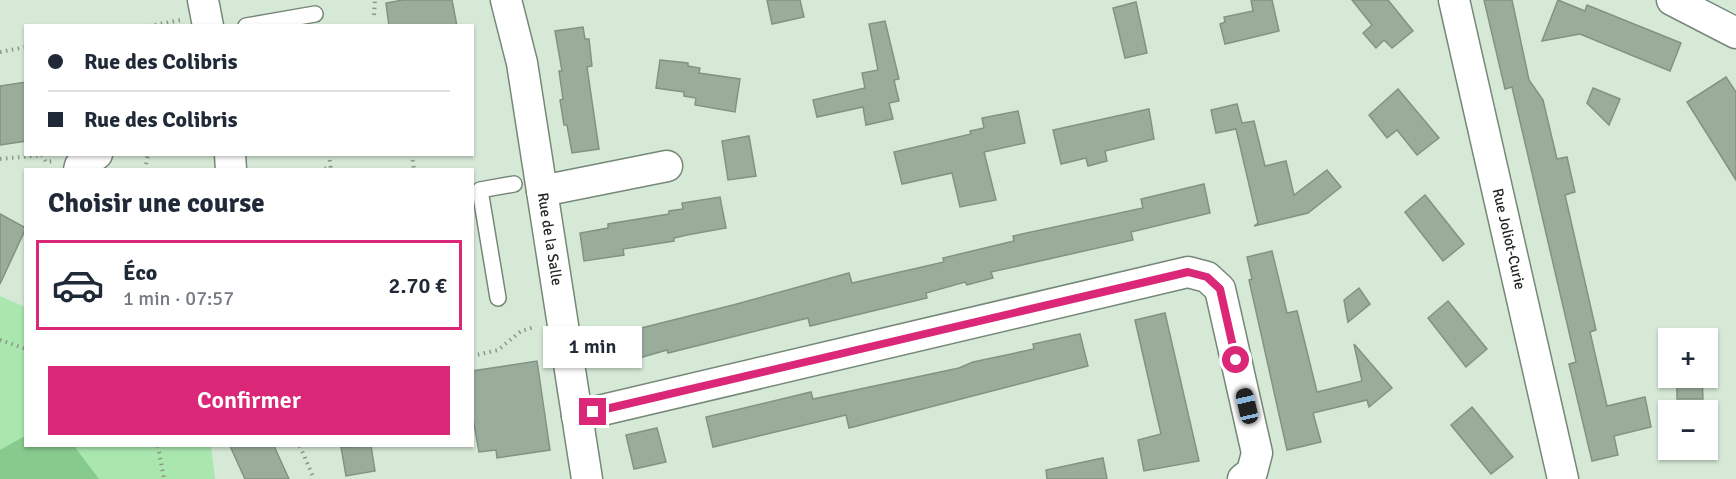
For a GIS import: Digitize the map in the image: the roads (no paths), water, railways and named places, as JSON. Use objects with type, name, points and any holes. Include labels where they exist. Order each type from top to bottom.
[{"type":"street","name":"Rue de la Salle","points":[[506,0],[522,63],[528,188],[562,321],[578,416],[582,478]]},
{"type":"street","name":"Rue Joliot-Curie","points":[[1454,0],[1563,479]]},
{"type":"street","points":[[1672,0],[1736,33]]},
{"type":"street","points":[[68,167],[80,166],[94,156]]},
{"type":"street","points":[[528,188],[667,166]]},
{"type":"street","points":[[578,416],[1188,272],[1207,277],[1220,289],[1257,453],[1252,472],[1243,479]]},
{"type":"lane","points":[[258,24],[315,14]]},
{"type":"lane","points":[[498,298],[480,190],[528,188]]}]
